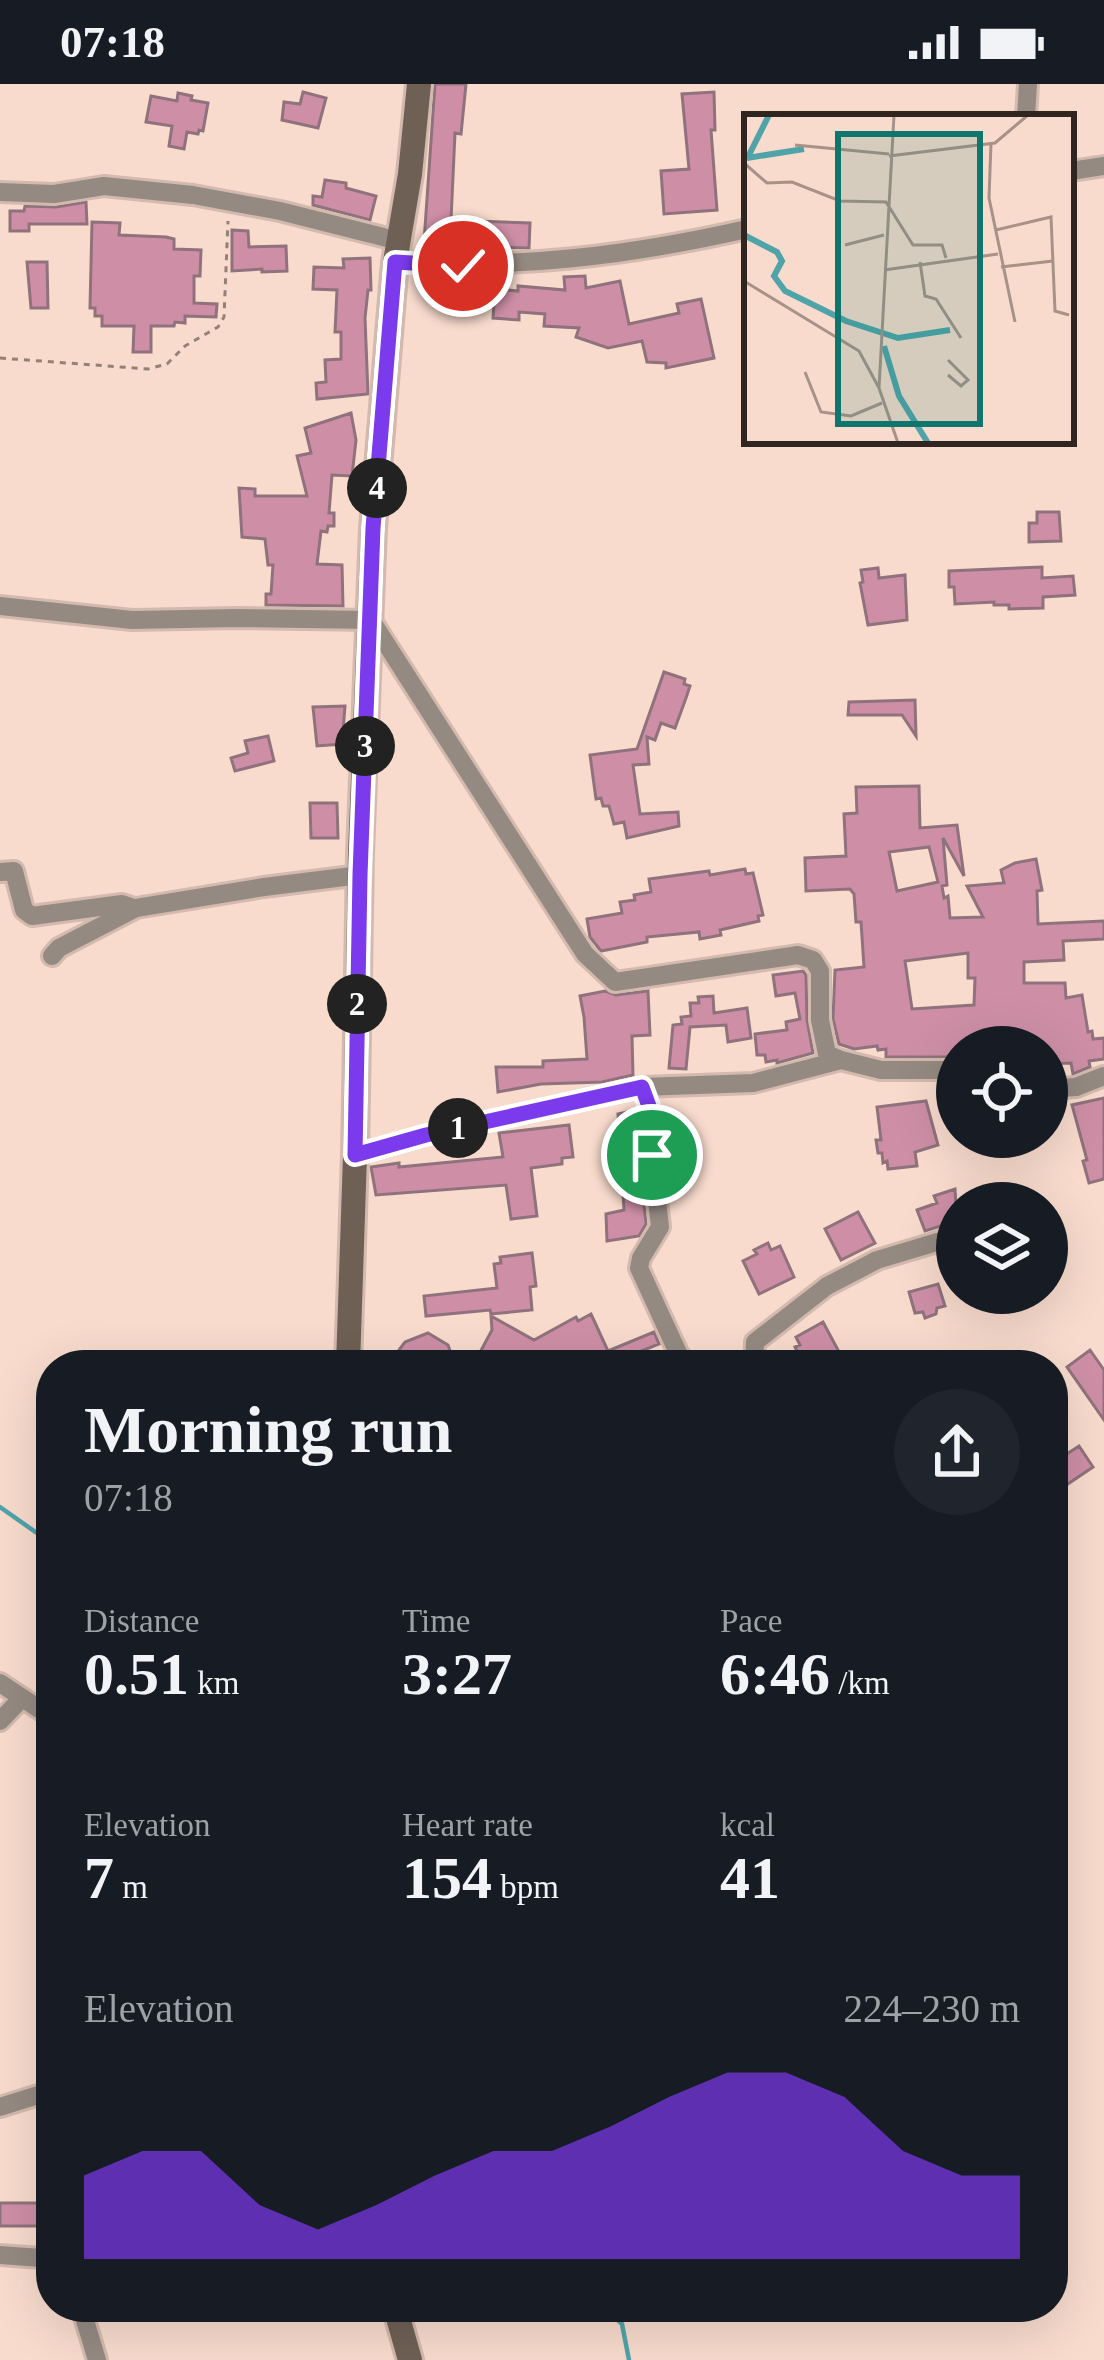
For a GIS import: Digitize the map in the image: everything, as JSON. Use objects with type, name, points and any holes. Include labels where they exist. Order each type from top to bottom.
[{"type":"street","points":[[348,1350],[373,528],[397,251],[419,84]]},
{"type":"street","points":[[1026,114],[1028,84]]},
{"type":"street","points":[[1074,171],[1104,166]]},
{"type":"street","points":[[0,192],[54,194],[104,186],[194,195],[280,211],[397,251],[463,266],[665,248],[744,230]]},
{"type":"street","points":[[0,607],[133,620],[371,620]]},
{"type":"street","points":[[371,620],[585,954],[615,982],[798,955],[813,960],[820,971],[820,1020],[827,1054],[881,1070],[936,1070]]},
{"type":"street","points":[[2,872],[14,871],[24,910],[32,916],[122,904],[136,908]]},
{"type":"street","points":[[52,956],[136,908],[360,875]]},
{"type":"street","points":[[355,1155],[642,1087],[753,1083],[841,1060]]},
{"type":"street","points":[[1068,1088],[1104,1076]]},
{"type":"street","points":[[642,1087],[653,1117],[660,1227],[639,1268],[677,1350]]},
{"type":"street","points":[[755,1350],[755,1342],[827,1286],[877,1260],[936,1242]]},
{"type":"street","points":[[0,1683],[36,1707]]},
{"type":"street","points":[[0,1721],[22,1698]]},
{"type":"street","points":[[0,2107],[36,2096]]},
{"type":"street","points":[[0,2255],[36,2258]]},
{"type":"street","points":[[86,2322],[97,2360]]},
{"type":"street","points":[[399,2322],[410,2360]]},
{"type":"path","points":[[0,358],[148,369],[167,364],[185,346],[218,327],[224,317],[225,242],[235,202]]},
{"type":"building","points":[[435,84],[466,84],[461,134],[455,133],[453,243],[424,242]]},
{"type":"building","points":[[303,92],[326,98],[318,128],[282,120],[284,102],[300,104]]},
{"type":"building","points":[[714,92],[715,130],[711,130],[717,210],[664,214],[661,171],[689,169],[682,94]]},
{"type":"building","points":[[178,93],[208,103],[203,131],[187,132],[184,149],[169,146],[172,126],[146,122],[151,96],[177,101]]},
{"type":"building","points":[[325,180],[376,196],[370,220],[313,205],[313,196],[322,197]]},
{"type":"building","points":[[86,202],[87,224],[29,224],[29,231],[10,231],[10,211]]},
{"type":"building","points":[[476,221],[530,223],[529,248],[474,247]]},
{"type":"building","points":[[92,222],[120,223],[119,235],[166,237],[174,239],[174,249],[201,250],[194,303],[217,304],[216,317],[185,316],[185,323],[151,326],[151,352],[133,352],[134,326],[102,326],[102,316],[95,316],[95,308],[90,308]]},
{"type":"building","points":[[232,230],[248,231],[249,247],[286,246],[287,271],[232,271]]},
{"type":"building","points":[[370,258],[371,290],[365,318],[368,394],[317,399],[316,383],[326,382],[325,360],[341,359],[341,332],[335,332],[337,290],[313,289],[314,267],[344,268],[343,259]]},
{"type":"building","points":[[27,262],[47,262],[48,308],[31,308]]},
{"type":"building","points":[[585,276],[586,288],[620,281],[629,324],[679,313],[677,304],[701,299],[714,358],[666,368],[666,363],[647,362],[642,341],[608,348],[576,337],[579,328],[544,326],[545,314],[519,312],[519,320],[493,318],[495,289],[565,290],[564,277]]},
{"type":"building","points":[[351,413],[356,440],[352,476],[332,475],[329,513],[334,513],[334,526],[321,531],[317,564],[342,565],[343,606],[266,605],[273,565],[268,565],[265,539],[242,537],[239,488],[255,489],[255,496],[307,496],[297,456],[311,453],[305,428]]},
{"type":"building","points":[[1037,512],[1059,512],[1061,541],[1029,542],[1029,523],[1037,523]]},
{"type":"building","points":[[1042,567],[1042,578],[1073,576],[1075,595],[1043,597],[1043,608],[1009,609],[1009,605],[994,602],[955,604],[954,587],[949,587],[949,571]]},
{"type":"building","points":[[878,568],[879,578],[905,575],[907,620],[868,625],[861,570]]},
{"type":"building","points":[[664,672],[685,679],[684,684],[690,686],[675,728],[661,723],[655,740],[647,737],[649,764],[633,765],[640,814],[678,812],[679,826],[627,838],[624,822],[614,824],[609,806],[596,799],[590,755],[637,749]]},
{"type":"building","points":[[915,700],[916,736],[902,715],[848,715],[849,702]]},
{"type":"building","points":[[345,706],[342,744],[317,746],[313,707]]},
{"type":"building","points":[[268,736],[274,761],[235,771],[231,758],[248,753],[245,741]]},
{"type":"building","points":[[919,786],[920,828],[957,825],[964,876],[943,838],[947,885],[942,886],[950,918],[983,917],[967,886],[1004,883],[1001,870],[1036,859],[1042,890],[1037,891],[1038,924],[1104,921],[1104,939],[1063,941],[1064,960],[1024,962],[1024,983],[1065,983],[1066,998],[1082,995],[1088,1032],[1092,1031],[1093,1039],[1104,1038],[1104,1059],[1089,1061],[1090,1067],[1073,1074],[1068,1063],[1068,1026],[936,1026],[936,1057],[886,1057],[886,1049],[877,1046],[854,1049],[839,1044],[833,1019],[835,970],[864,967],[861,922],[856,922],[850,889],[806,891],[805,858],[846,856],[844,814],[857,813],[856,787]],"holes":[[[929,847],[938,882],[897,891],[889,852]],[[968,953],[968,978],[975,978],[974,1005],[912,1009],[905,961]]]},
{"type":"building","points":[[310,803],[337,803],[338,838],[311,838]]},
{"type":"building","points":[[745,869],[746,874],[753,873],[763,915],[758,916],[759,921],[700,939],[699,932],[647,937],[647,942],[601,951],[590,937],[587,919],[622,913],[620,902],[651,892],[649,879]]},
{"type":"building","points":[[803,971],[813,1053],[766,1062],[765,1055],[757,1055],[755,1034],[787,1030],[786,1022],[800,1019],[795,993],[776,996],[773,975]]},
{"type":"building","points":[[605,991],[616,995],[648,991],[650,1035],[632,1036],[633,1075],[498,1092],[496,1067],[543,1067],[543,1061],[587,1059],[580,996]]},
{"type":"building","points":[[713,996],[714,1013],[747,1008],[751,1038],[728,1042],[726,1025],[690,1027],[686,1069],[669,1068],[673,1025],[691,1016],[690,1003],[699,1003],[698,997]]},
{"type":"building","points":[[1104,1098],[1104,1179],[1089,1183],[1072,1105]]},
{"type":"building","points":[[926,1101],[936,1146],[915,1152],[917,1166],[888,1169],[887,1161],[883,1163],[876,1140],[881,1140],[877,1107]]},
{"type":"building","points":[[636,1110],[646,1224],[639,1236],[607,1241],[606,1214],[624,1210],[618,1114]]},
{"type":"building","points":[[569,1125],[573,1157],[562,1158],[562,1164],[531,1168],[537,1216],[511,1219],[506,1185],[376,1195],[371,1167],[503,1157],[499,1133]]},
{"type":"building","points":[[936,1203],[936,1228],[925,1231],[917,1210]]},
{"type":"building","points":[[858,1212],[875,1243],[841,1260],[825,1229]]},
{"type":"building","points":[[768,1243],[771,1250],[780,1246],[794,1277],[759,1294],[743,1261]]},
{"type":"building","points":[[532,1253],[536,1286],[530,1287],[532,1310],[426,1316],[424,1296],[497,1288],[494,1264],[501,1263],[500,1257]]},
{"type":"building","points":[[936,1285],[936,1314],[925,1318],[923,1312],[915,1313],[909,1292]]},
{"type":"building","points":[[591,1314],[608,1350],[481,1350],[492,1330],[491,1316],[534,1340],[576,1317],[578,1321]]},
{"type":"building","points":[[823,1322],[838,1350],[796,1350],[800,1345],[796,1337]]},
{"type":"building","points":[[654,1332],[659,1344],[644,1350],[610,1350]]},
{"type":"building","points":[[428,1333],[450,1350],[399,1350],[405,1342]]},
{"type":"building","points":[[1090,1350],[1104,1370],[1104,1420],[1068,1368]]},
{"type":"building","points":[[1079,1446],[1093,1467],[1068,1484],[1068,1453]]},
{"type":"building","points":[[0,2203],[36,2203],[36,2226],[0,2226]]},
{"type":"waterway","points":[[0,1507],[36,1532]]},
{"type":"waterway","points":[[620,2322],[629,2360]]},
{"type":"route","points":[[463,266],[395,262],[373,528],[355,1155],[642,1087],[653,1117],[652,1155]]}]
